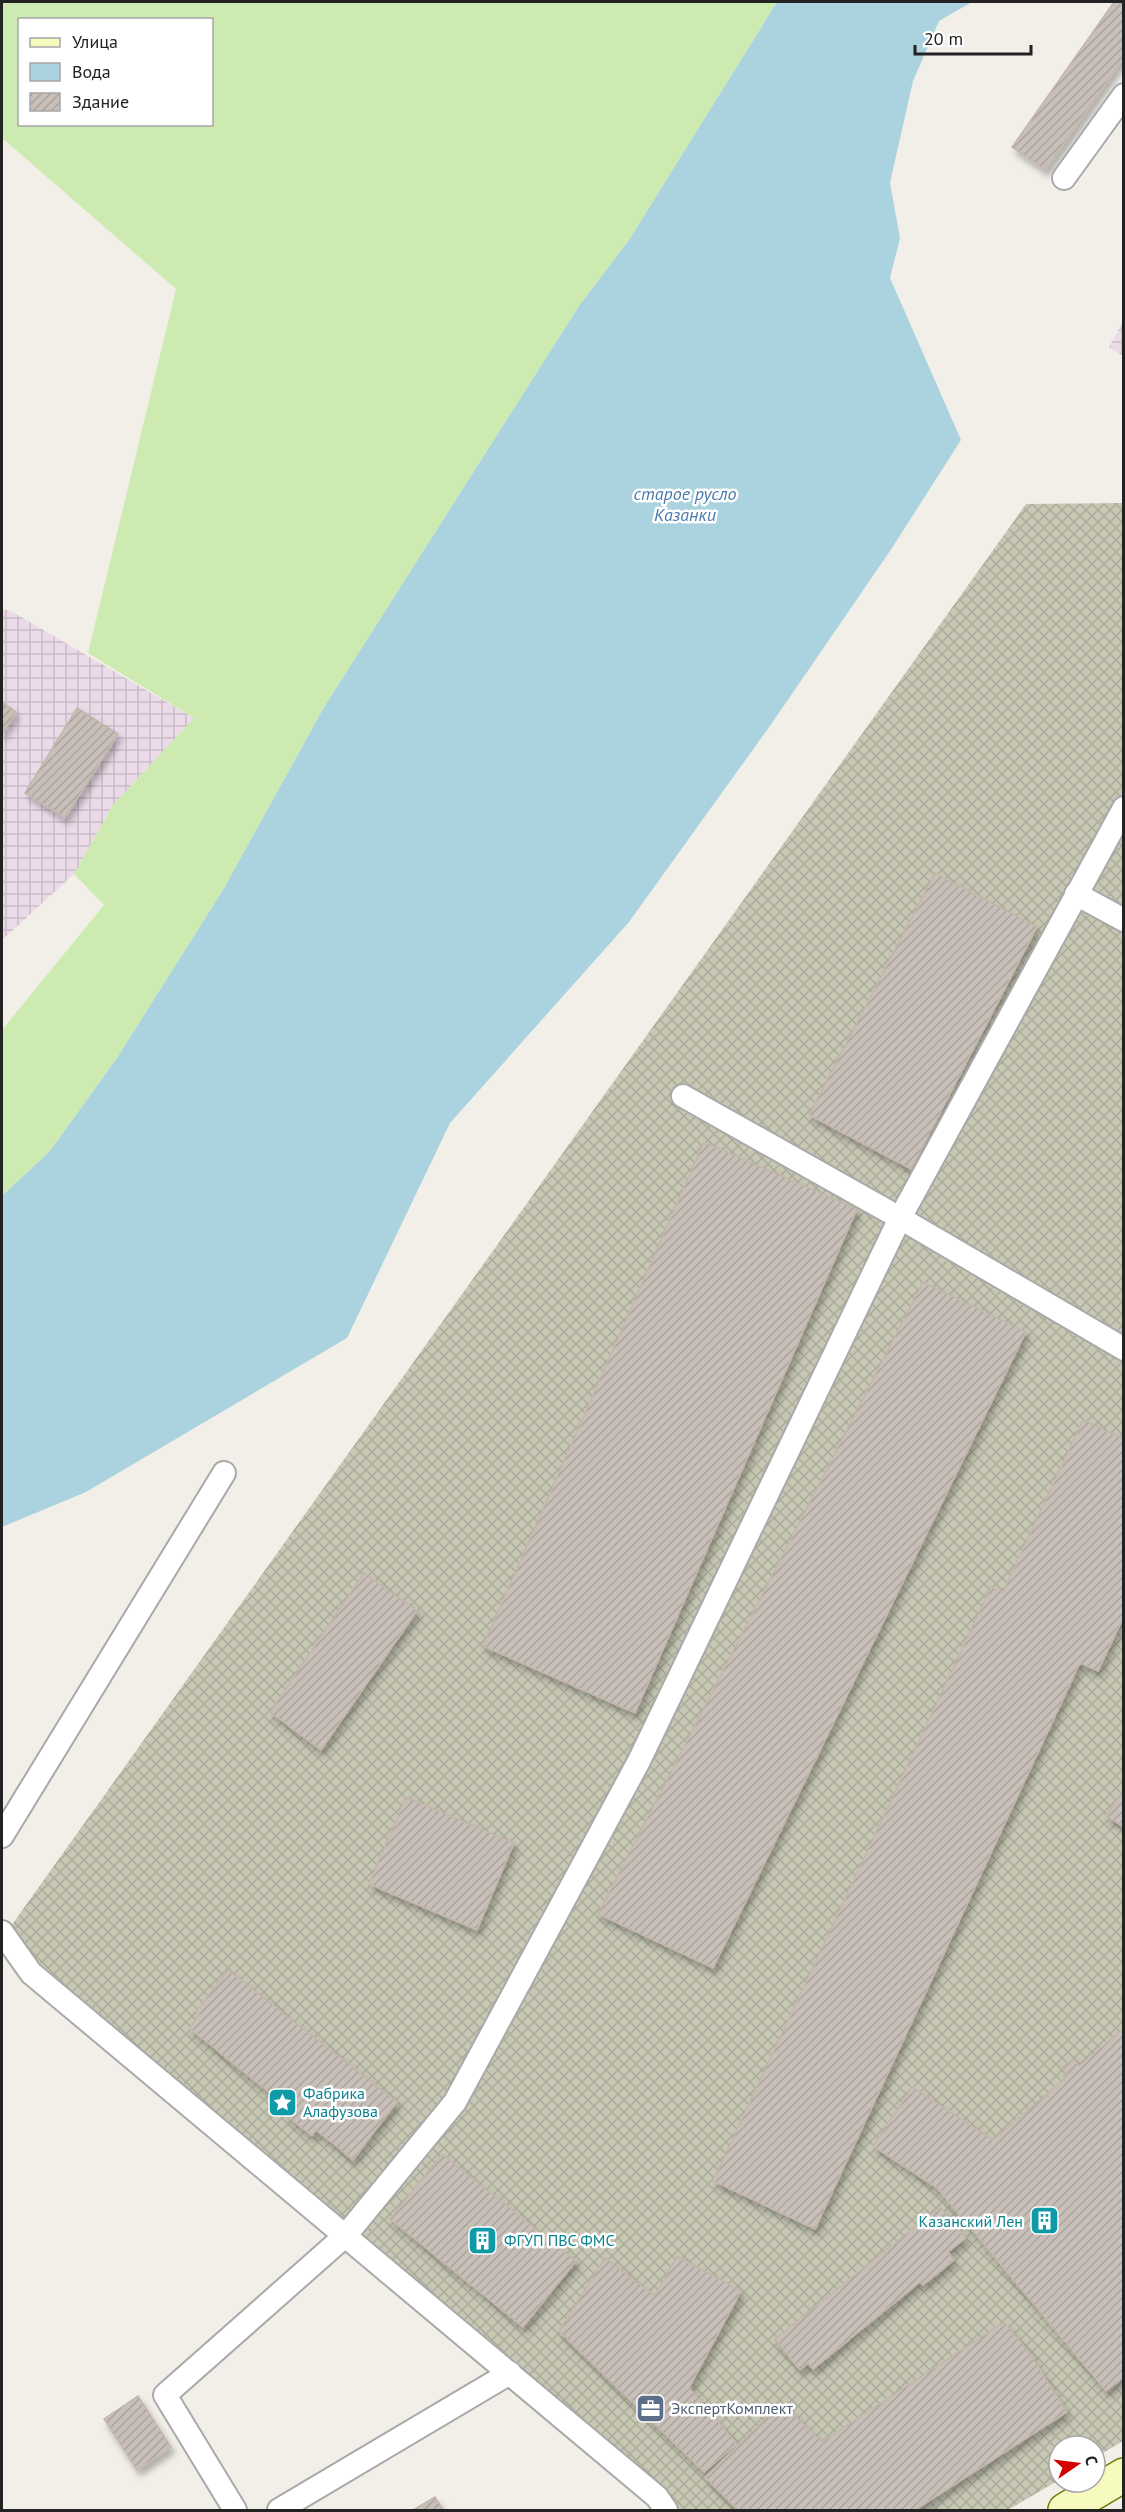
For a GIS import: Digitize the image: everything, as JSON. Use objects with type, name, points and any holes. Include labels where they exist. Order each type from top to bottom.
[{"type":"street","points":[[1065,2511],[1124,2475]]},
{"type":"lane","points":[[1065,178],[1124,95]]},
{"type":"lane","points":[[235,2511],[165,2395],[346,2235],[455,2102],[639,1761],[900,1218],[1124,808]]},
{"type":"lane","points":[[1076,894],[1124,920]]},
{"type":"lane","points":[[683,1096],[900,1218],[1124,1349]]},
{"type":"lane","points":[[2,1836],[224,1473]]},
{"type":"lane","points":[[2,1932],[31,1973],[657,2497],[666,2511]]},
{"type":"lane","points":[[279,2511],[510,2373]]},
{"type":"shaded area","points":[[1123,322],[1123,356],[1109,347]]},
{"type":"shaded area","points":[[1123,503],[1123,2441],[1107,2451],[1107,2434],[1047,2434],[1047,2487],[1008,2510],[657,2510],[6,1933],[1026,504]]},
{"type":"shaded area","points":[[2,608],[194,718],[113,805],[74,874],[2,940]]},
{"type":"green space","points":[[2,2],[777,2],[629,240],[579,306],[323,709],[223,890],[117,1058],[50,1151],[2,1196],[2,1030],[104,905],[74,874],[113,805],[194,718],[88,653],[176,289],[2,138]]},
{"type":"water","name":"старое русло Казанки","points":[[777,2],[972,2],[939,21],[913,81],[890,183],[900,238],[890,278],[961,440],[892,548],[772,723],[629,922],[450,1123],[347,1338],[86,1492],[2,1527],[2,1196],[50,1151],[117,1058],[223,890],[323,709],[579,306],[629,240]]},
{"type":"building","points":[[1114,2],[1124,2],[1124,57],[1045,170],[1012,147]]},
{"type":"building","points":[[2,702],[16,712],[2,735]]},
{"type":"building","points":[[77,708],[118,734],[65,818],[25,793]]},
{"type":"building","points":[[935,873],[1037,927],[911,1169],[809,1115]]},
{"type":"building","points":[[704,1142],[857,1209],[635,1713],[483,1646]]},
{"type":"building","points":[[923,1282],[1026,1332],[713,1968],[598,1914]]},
{"type":"building","points":[[1083,1420],[1124,1439],[1124,1616],[1098,1671],[1080,1663],[815,2229],[713,2181],[991,1587],[1003,1592]]},
{"type":"building","points":[[364,1573],[417,1611],[321,1750],[270,1712]]},
{"type":"building","points":[[1124,1789],[1124,1827],[1106,1816]]},
{"type":"building","points":[[406,1797],[514,1843],[477,1930],[369,1884]]},
{"type":"building","points":[[228,1970],[397,2102],[353,2160],[316,2130],[312,2136],[286,2115],[291,2110],[189,2028],[200,2014],[196,2011]]},
{"type":"building","name":"Казанский Лен","points":[[1124,2028],[1124,2377],[1106,2391],[937,2188],[873,2146],[912,2087],[993,2140],[1068,2076],[1062,2068],[1073,2059],[1079,2066]]},
{"type":"building","name":"ФГУП ПВС ФМС","points":[[442,2154],[576,2261],[523,2327],[390,2219]]},
{"type":"building","points":[[940,2207],[966,2238],[948,2252],[954,2260],[923,2285],[920,2282],[813,2369],[808,2363],[800,2370],[775,2339]]},
{"type":"building","points":[[677,2256],[741,2291],[689,2388],[737,2444],[704,2472],[559,2331],[605,2258],[655,2296]]},
{"type":"building","points":[[1004,2322],[1028,2351],[1067,2412],[915,2510],[738,2510],[705,2477],[782,2403],[822,2442]]},
{"type":"building","points":[[138,2396],[171,2447],[137,2470],[104,2419]]},
{"type":"building","points":[[435,2497],[443,2510],[413,2510]]},
{"type":"place","name":"Фабрика Алафузова","points":[[282,2102]]},
{"type":"place","name":"Казанский Лен","points":[[1044,2221]]},
{"type":"place","name":"ФГУП ПВС ФМС","points":[[483,2240]]},
{"type":"place","name":"ЭкспертКомплект","points":[[650,2408]]}]
